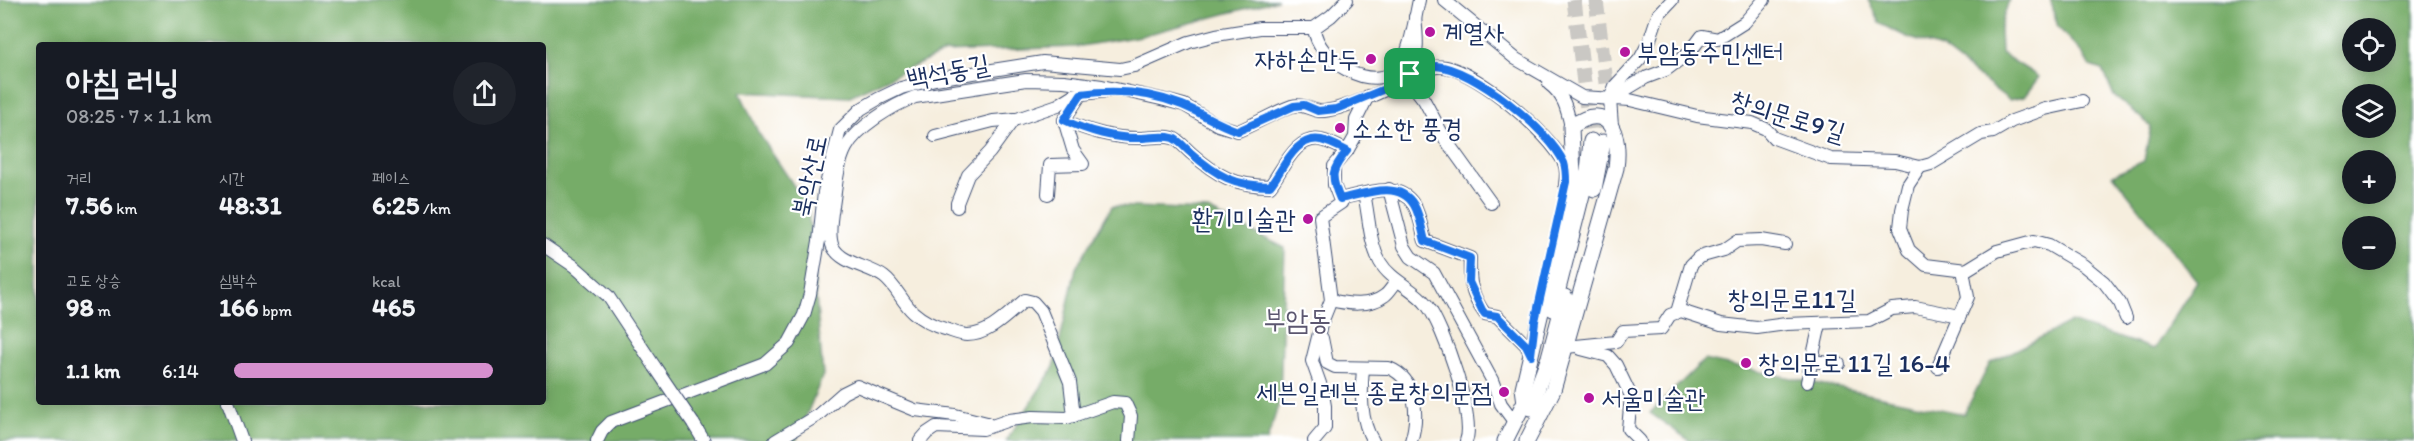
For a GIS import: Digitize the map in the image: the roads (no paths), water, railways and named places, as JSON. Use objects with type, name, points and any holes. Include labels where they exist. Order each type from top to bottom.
[{"type":"main road","points":[[1524,403],[1522,388],[1573,177],[1571,127],[1589,117],[1598,116],[1605,118],[1612,126],[1618,153],[1616,168],[1569,347],[1553,390],[1527,441]]},
{"type":"main road","points":[[1505,441],[1524,403],[1549,324],[1597,142],[1594,189],[1549,357],[1515,441]]},
{"type":"street","points":[[1347,0],[1331,16],[1314,28],[1318,45],[1336,65],[1357,74],[1382,77],[1399,67],[1404,57],[1419,0]]},
{"type":"street","name":"창의문로9길","points":[[1444,0],[1516,59],[1582,97],[1630,100],[1686,113],[1752,123],[1766,129],[1774,138],[1832,159],[1895,161],[1920,167]]},
{"type":"street","points":[[1612,126],[1611,99],[1615,86],[1640,59],[1659,15],[1672,0]]},
{"type":"street","points":[[1611,99],[1645,78],[1666,70],[1690,52],[1702,36],[1718,39],[1745,22],[1764,0]]},
{"type":"street","points":[[1415,17],[1418,45],[1410,74],[1414,87],[1424,100],[1445,139],[1491,203]]},
{"type":"street","name":"북악산로","points":[[597,441],[602,431],[611,422],[765,364],[789,343],[804,315],[810,294],[824,192],[840,129],[861,110],[878,99],[901,88],[1005,66],[1043,62],[1120,69],[1134,66],[1189,42],[1216,35],[1260,28],[1314,28]]},
{"type":"street","name":"백석동길","points":[[1074,416],[1070,382],[1041,311],[1033,302],[1025,300],[983,332],[966,335],[933,326],[912,312],[885,277],[844,257],[834,249],[831,240],[832,212],[838,172],[846,148],[857,134],[884,112],[903,101],[926,95],[1026,80],[1064,81],[1184,105],[1218,125],[1238,131],[1294,106],[1304,105],[1318,111],[1336,109],[1392,86],[1410,74],[1436,66],[1448,67],[1498,94],[1526,118],[1556,150],[1564,164],[1566,182],[1536,314],[1532,350]]},
{"type":"street","points":[[1544,75],[1547,82],[1556,88],[1565,102],[1571,127]]},
{"type":"street","points":[[935,136],[993,121],[1014,119],[1058,105],[1081,94],[1118,90]]},
{"type":"street","points":[[1048,194],[1050,165],[1083,164],[1073,150],[1064,120],[1081,94]]},
{"type":"street","points":[[1314,441],[1325,428],[1322,389],[1312,361],[1321,325],[1331,300],[1320,217],[1341,203],[1334,185],[1334,166],[1355,138],[1356,120],[1368,96]]},
{"type":"street","points":[[2082,101],[2045,109],[2012,121],[1993,132],[1981,134],[1931,164],[1920,167],[1908,184],[1900,228],[1909,250],[1926,265],[1963,270],[1997,251],[2034,242],[2049,245],[2083,265],[2104,282],[2120,303],[2126,318]]},
{"type":"street","points":[[957,207],[968,175],[990,152],[1014,119]]},
{"type":"street","points":[[1064,120],[1084,129],[1127,138],[1162,136],[1176,139],[1192,154],[1231,182],[1251,186],[1270,186],[1295,149],[1313,140],[1322,141],[1347,151]]},
{"type":"street","points":[[1389,189],[1404,246],[1411,257],[1434,273],[1492,381],[1501,404],[1515,423]]},
{"type":"street","points":[[1340,199],[1389,189],[1402,192],[1414,205],[1425,241],[1470,258],[1469,282],[1485,314],[1497,316],[1532,350]]},
{"type":"street","points":[[1364,194],[1375,250],[1380,262],[1397,280],[1427,304],[1436,321],[1467,412],[1469,435],[1466,441]]},
{"type":"street","points":[[1569,347],[1616,342],[1623,331],[1661,329],[1670,315],[1677,312],[1691,265],[1699,257],[1724,250],[1737,241],[1761,240],[1785,244]]},
{"type":"street","points":[[546,247],[583,273],[608,296],[704,441]]},
{"type":"street","points":[[1938,367],[1968,297],[1963,270]]},
{"type":"street","points":[[1331,300],[1366,303],[1384,297],[1397,280]]},
{"type":"street","name":"창의문로11길","points":[[1677,312],[1681,310],[1721,324],[1757,327],[1869,321],[1892,309],[1915,307],[1960,316]]},
{"type":"street","points":[[1807,381],[1820,324]]},
{"type":"street","points":[[1321,325],[1322,349],[1327,363],[1335,367],[1389,368],[1397,371],[1413,392],[1414,414],[1411,441]]},
{"type":"street","points":[[1569,347],[1608,356],[1616,365],[1631,396],[1628,429],[1640,441]]},
{"type":"street","points":[[1812,361],[1839,364]]},
{"type":"street","points":[[1363,368],[1364,419],[1367,432],[1373,441]]},
{"type":"street","points":[[775,441],[818,415],[843,393],[857,386],[915,410],[955,415],[997,425]]},
{"type":"street","points":[[921,441],[936,427],[983,429],[1009,420],[1033,417],[1067,418],[1113,402],[1125,403],[1131,416],[1129,441]]},
{"type":"street","points":[[229,405],[242,441]]},
{"type":"tunnel","points":[[1574,0],[1591,141]]},
{"type":"tunnel","points":[[1596,0],[1607,91],[1603,142]]},
{"type":"place","name":"계열사","points":[[1430,32]]},
{"type":"place","name":"부암동주민센터","points":[[1625,52]]},
{"type":"place","name":"자하손만두","points":[[1371,59]]},
{"type":"place","name":"소소한 풍경","points":[[1340,128]]},
{"type":"place","name":"환기미술관","points":[[1308,219]]},
{"type":"place","name":"창의문로 11길 16-4","points":[[1746,363]]},
{"type":"place","name":"세븐일레븐 종로창의문점","points":[[1504,392]]},
{"type":"place","name":"서울미술관","points":[[1589,398]]},
{"type":"district","name":"부암동","points":[[1297,319]]}]
